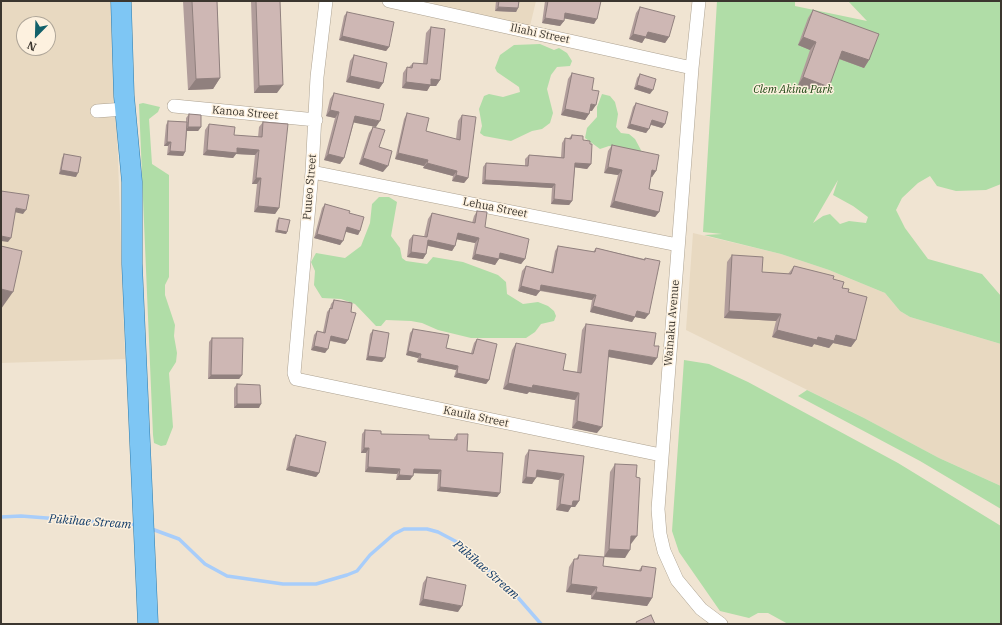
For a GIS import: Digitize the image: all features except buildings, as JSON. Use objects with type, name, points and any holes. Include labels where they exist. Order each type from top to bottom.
[{"type":"main road","points":[[121,1],[126,109],[132,182],[132,264],[148,624]]},
{"type":"street","name":"Puueo Street","points":[[294,373],[312,172],[316,120],[317,77],[326,1]]},
{"type":"street","name":"Iliahi Street","points":[[389,1],[692,68]]},
{"type":"street","name":"Wainaku Avenue","points":[[698,1],[661,455],[658,509],[660,534],[669,565],[688,594],[701,609],[720,624]]},
{"type":"street","name":"Kanoa Street","points":[[174,106],[316,120]]},
{"type":"street","points":[[97,111],[126,109]]},
{"type":"street","name":"Lehua Street","points":[[312,172],[678,245]]},
{"type":"street","name":"Kauila Street","points":[[294,373],[296,379],[301,381],[661,455]]},
{"type":"shaded area","points":[[1,1],[111,1],[125,359],[1,363]]},
{"type":"shaded area","points":[[434,1],[536,1],[530,26],[433,5]]},
{"type":"shaded area","points":[[693,233],[781,254],[829,270],[885,293],[900,311],[910,317],[1001,344],[1001,486],[939,458],[864,418],[686,330]]},
{"type":"green space","name":"Clem Akina Park","points":[[717,1],[795,1],[795,6],[867,21],[848,1],[1001,1],[1001,184],[986,190],[956,191],[937,186],[930,176],[918,183],[902,198],[896,210],[905,228],[928,259],[982,274],[1001,296],[1001,344],[910,317],[900,311],[885,293],[829,270],[781,254],[704,235],[722,234],[703,232]],"holes":[[[838,180],[833,195],[853,206],[868,217],[866,223],[849,221],[840,224],[830,214],[823,216],[813,223]]]},
{"type":"green space","points":[[540,44],[554,50],[559,48],[567,53],[572,61],[570,66],[557,67],[551,75],[547,89],[553,113],[550,123],[542,129],[532,131],[511,141],[484,136],[480,133],[482,126],[479,109],[484,96],[489,94],[503,97],[520,92],[519,87],[497,72],[495,68],[500,55],[514,45]]},
{"type":"green space","points":[[602,94],[610,96],[615,102],[618,114],[616,127],[621,133],[629,134],[635,139],[642,152],[609,146],[600,149],[585,138],[587,128],[597,117],[597,107]]},
{"type":"green space","points":[[143,103],[160,107],[158,112],[149,119],[152,164],[169,175],[169,277],[165,285],[165,295],[175,325],[174,336],[177,353],[176,362],[169,373],[173,427],[166,445],[161,446],[154,443],[153,435],[139,104]]},
{"type":"green space","points":[[379,197],[389,197],[397,202],[391,236],[400,248],[402,258],[406,261],[427,264],[433,257],[463,262],[498,275],[506,282],[507,294],[523,304],[538,302],[548,306],[554,311],[556,316],[554,321],[541,324],[535,332],[526,338],[471,338],[438,330],[422,323],[411,321],[386,320],[381,326],[376,326],[355,304],[341,299],[322,298],[314,285],[315,271],[311,262],[316,253],[345,258],[361,246],[370,223],[372,204]]},
{"type":"green space","points":[[684,360],[709,364],[748,382],[898,463],[1001,526],[1001,624],[788,624],[768,613],[758,613],[749,618],[720,611],[679,552],[672,531]]},
{"type":"green space","points":[[807,390],[864,418],[939,458],[1001,486],[1001,509],[920,461],[798,396]]},
{"type":"waterway","name":"Pūkīhae Stream","points":[[1,517],[21,516],[137,525]]},
{"type":"waterway","name":"Pūkīhae Stream","points":[[149,528],[179,539],[205,564],[227,576],[283,584],[316,584],[347,575],[357,571],[370,555],[394,534],[404,529],[427,529],[438,532],[457,542],[514,593],[541,624]]}]
